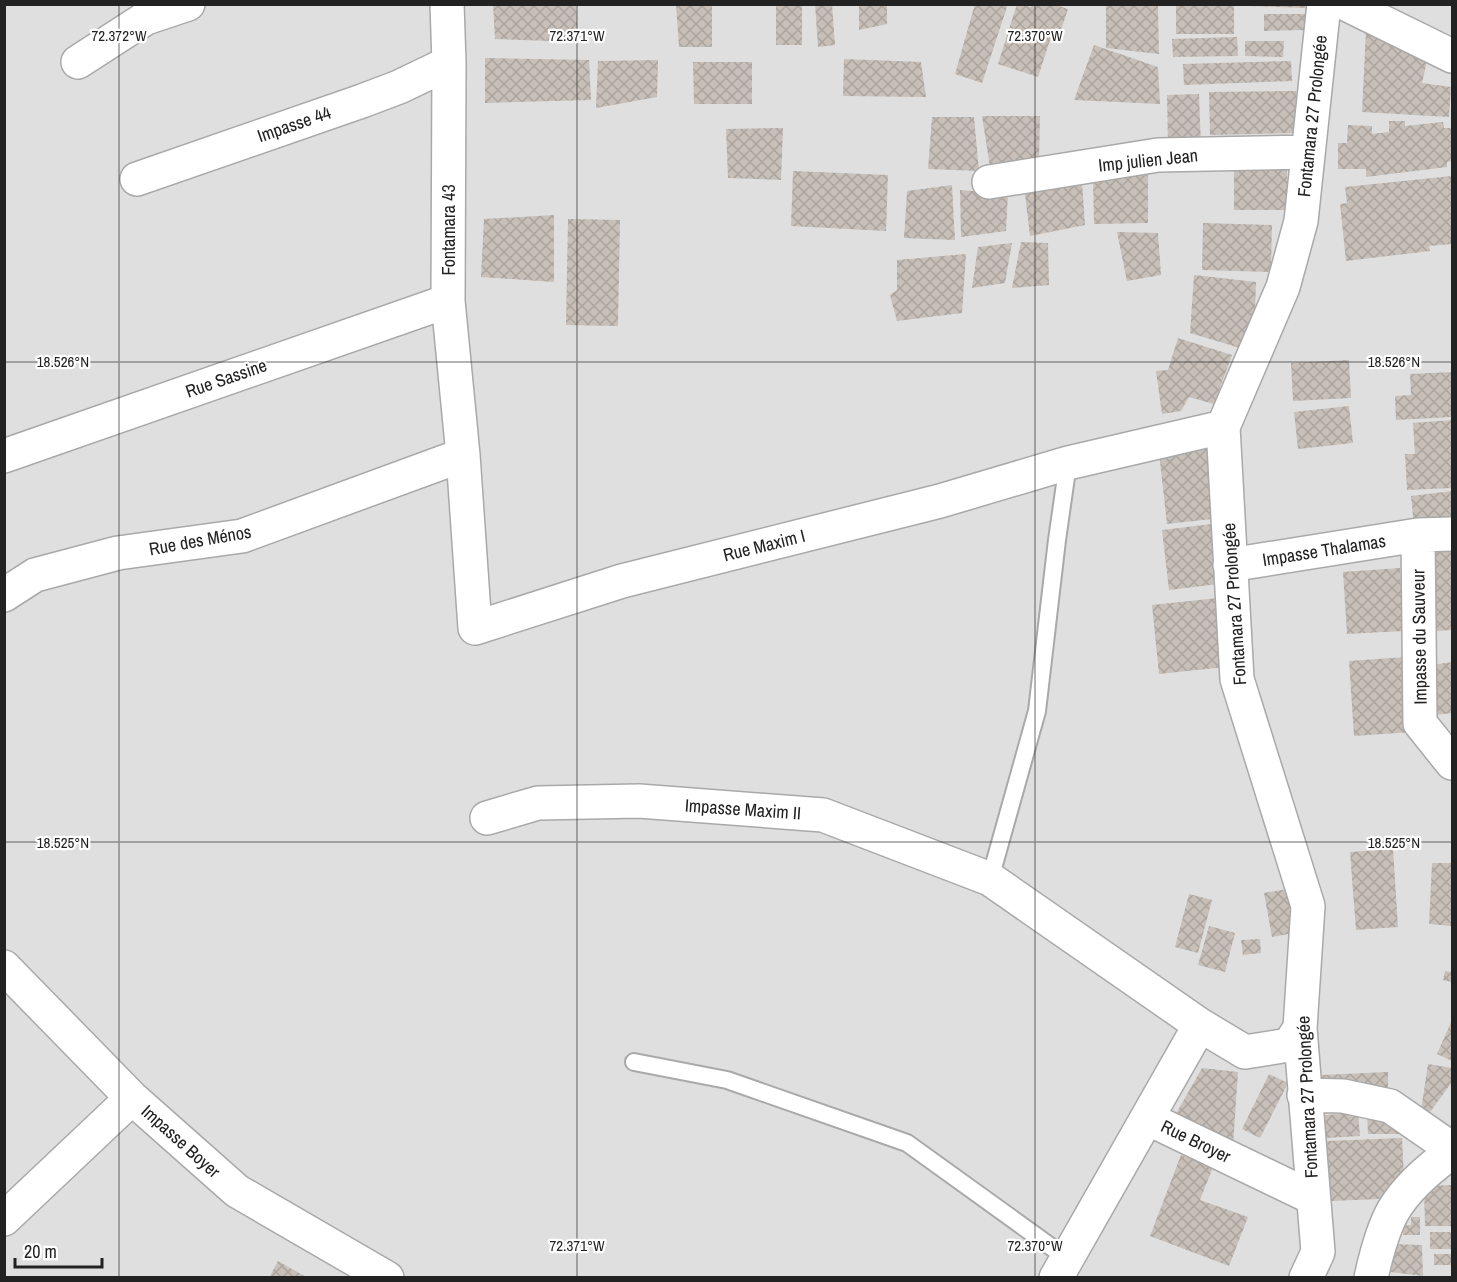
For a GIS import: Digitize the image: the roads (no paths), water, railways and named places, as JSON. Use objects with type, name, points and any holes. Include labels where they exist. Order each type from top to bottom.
[{"type":"street","points":[[78,62],[146,18],[188,4]]},
{"type":"street","name":"Fontamara 43","points":[[447,4],[449,63],[448,301],[463,455]]},
{"type":"street","name":"Fontamara 27 Prolongée","points":[[1306,1278],[1318,1252],[1300,1028],[1308,906],[1237,679],[1223,427],[1282,287],[1301,221],[1324,4]]},
{"type":"street","points":[[1346,4],[1452,56]]},
{"type":"street","name":"Impasse 44","points":[[137,179],[363,101],[449,63]]},
{"type":"street","name":"Imp julien Jean","points":[[989,182],[1158,155],[1308,152]]},
{"type":"street","name":"Rue Sassine","points":[[4,456],[448,301]]},
{"type":"street","name":"Rue Maxim I","points":[[463,455],[475,628],[622,581],[940,501],[1068,463],[1223,427]]},
{"type":"street","name":"Rue des Ménos","points":[[4,595],[35,575],[118,553],[242,536],[463,455]]},
{"type":"street","name":"Impasse Thalamas","points":[[1230,565],[1418,535],[1452,534]]},
{"type":"street","name":"Impasse du Sauveur","points":[[1418,535],[1420,723],[1452,763]]},
{"type":"street","name":"Impasse Maxim II","points":[[487,818],[538,803],[639,801],[823,815],[990,879],[1200,1025],[1245,1052],[1288,1045],[1300,1028]]},
{"type":"street","name":"Impasse Boyer","points":[[4,967],[132,1098],[237,1191],[387,1278]]},
{"type":"street","points":[[1148,1118],[1200,1025]]},
{"type":"street","points":[[1304,1095],[1344,1096],[1390,1106],[1452,1151],[1406,1194],[1393,1212],[1381,1239],[1371,1278]]},
{"type":"street","points":[[4,1219],[132,1098]]},
{"type":"street","name":"Rue Broyer","points":[[1062,1268],[1148,1118],[1313,1198]]},
{"type":"lane","points":[[990,879],[1037,711],[1068,463]]},
{"type":"lane","points":[[634,1062],[727,1080],[907,1143],[1062,1268]]}]
